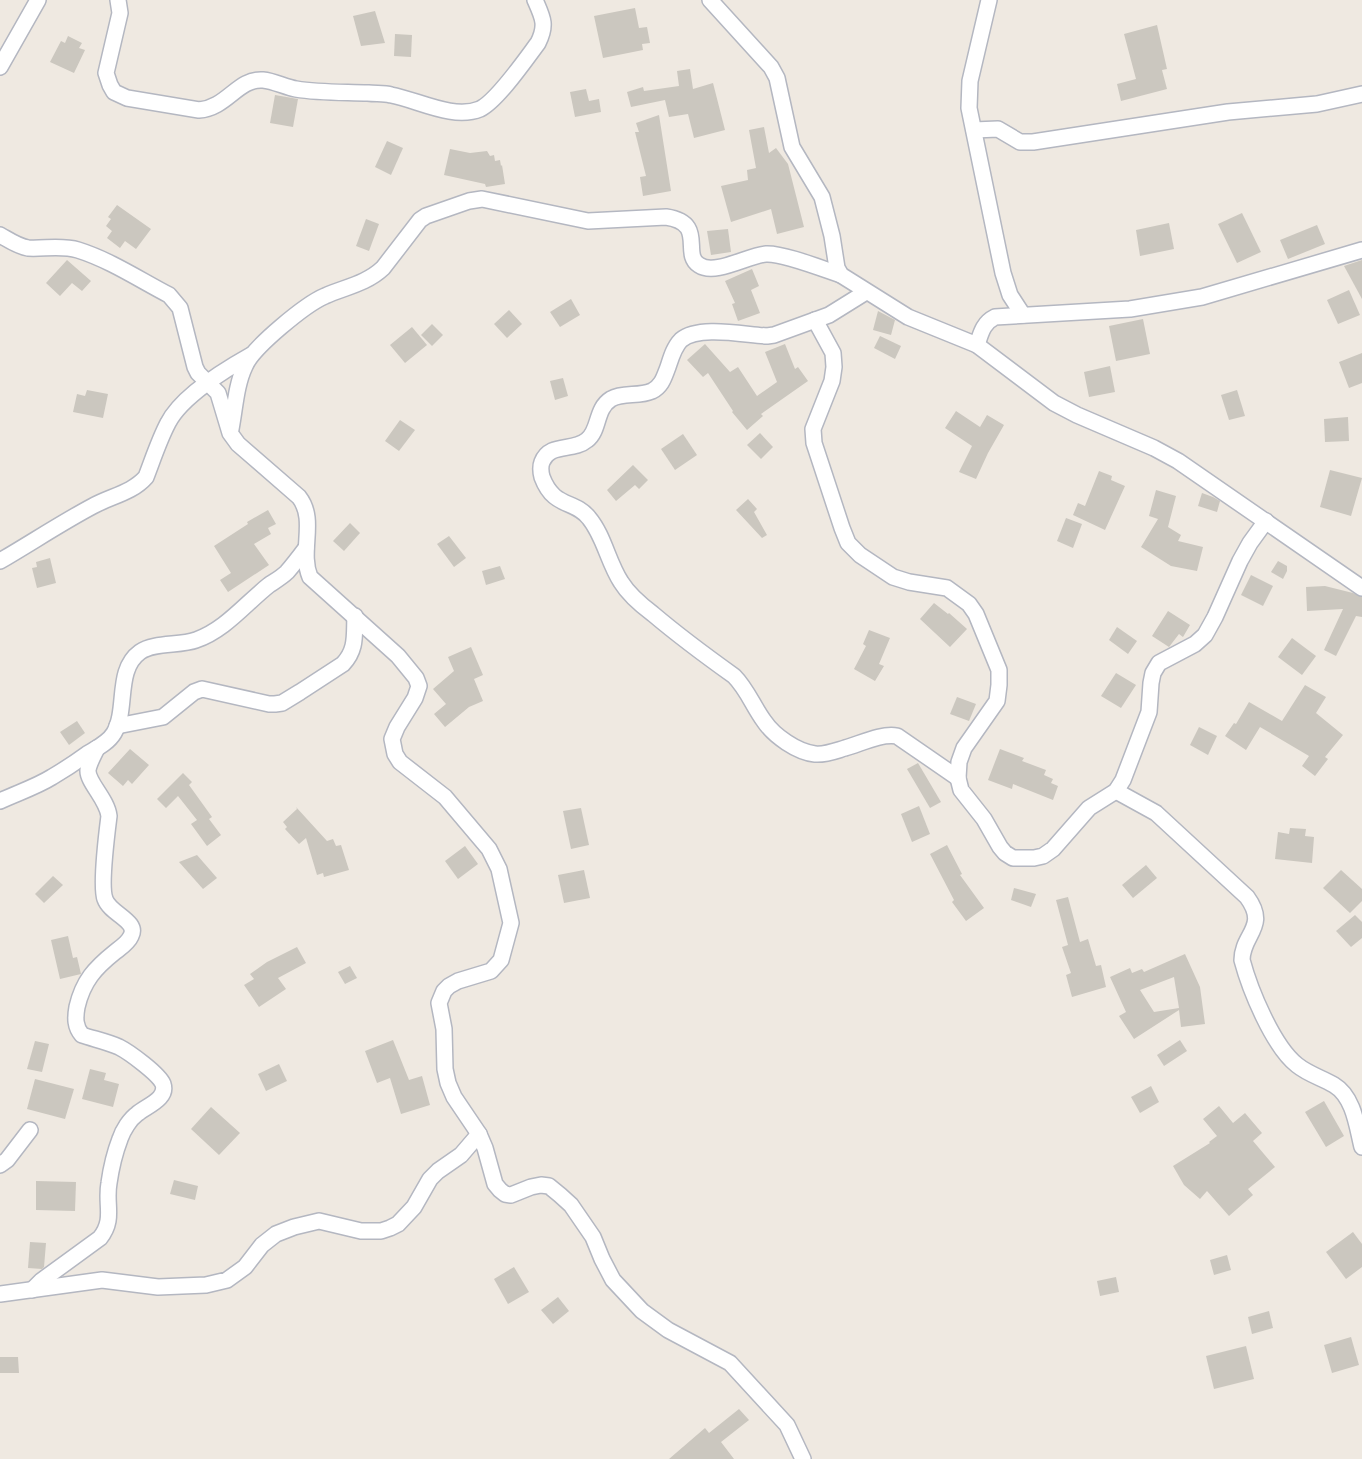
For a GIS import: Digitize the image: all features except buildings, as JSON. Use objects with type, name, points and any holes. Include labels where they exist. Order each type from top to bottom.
[{"type":"street","points":[[0,67],[38,0]]},
{"type":"street","points":[[118,0],[120,14],[106,73],[114,92],[127,98],[209,110],[242,86],[254,80],[263,80],[295,89],[390,94],[442,110],[459,112],[480,109],[494,98],[538,43],[543,33],[544,22],[535,0]]},
{"type":"street","points":[[710,0],[771,67],[777,78],[792,147],[822,197],[832,236],[837,268],[841,275]]},
{"type":"street","points":[[989,0],[968,94],[969,108],[1003,273],[1010,294],[1023,315]]},
{"type":"street","points":[[974,130],[998,129],[1020,142],[1033,142],[1228,112],[1316,104],[1362,94]]},
{"type":"street","points":[[0,561],[93,506],[140,484],[146,477],[168,422],[178,408],[207,383],[251,355],[287,322],[320,298],[376,275],[420,220],[460,204],[482,199],[588,221],[666,217],[677,219],[685,224],[689,231],[693,259],[699,265],[708,268],[719,267],[766,254],[779,255],[841,275],[908,317],[977,345],[1054,403],[1076,415],[1154,448],[1178,461],[1362,588]]},
{"type":"street","points":[[0,235],[14,244],[27,248],[71,248],[79,250],[103,260],[169,295],[180,308],[195,367],[198,373],[218,393],[230,433],[244,450],[303,502],[308,517],[306,561],[310,577],[355,616],[408,667],[416,678],[419,686],[415,698],[397,727],[392,739],[394,754],[400,762],[445,797],[489,850],[499,869],[511,923],[501,960],[491,971],[458,981],[449,986],[444,991],[439,1003],[444,1029],[445,1069],[448,1083],[454,1097],[479,1134],[485,1148],[492,1177],[500,1190],[505,1194],[511,1195],[541,1185],[549,1186],[560,1195],[571,1205],[593,1237],[613,1280],[642,1311],[668,1330],[730,1363],[787,1425],[803,1459]]},
{"type":"street","points":[[977,345],[983,327],[994,317],[1130,309],[1202,297],[1362,250]]},
{"type":"street","points":[[866,292],[829,315],[783,332],[767,336],[707,332],[682,339],[676,347],[659,386],[648,393],[617,396],[604,404],[598,415],[591,437],[578,445],[556,448],[549,452],[542,462],[541,474],[545,484],[556,498],[588,515],[616,573],[630,595],[675,634],[734,676],[742,684],[764,721],[778,736],[803,751],[815,754],[831,752],[886,736],[897,736],[958,778]]},
{"type":"street","points":[[815,320],[833,354],[834,367],[832,381],[813,429],[814,443],[848,543],[860,555],[893,577],[909,582],[946,588],[962,598],[976,614],[998,670],[997,700],[964,748],[959,762],[958,778],[961,790],[984,819],[1000,847],[1013,858],[1043,856],[1053,849],[1089,808],[1116,791],[1123,780],[1149,712],[1153,672],[1159,663],[1195,644],[1205,634],[1215,617],[1240,561],[1266,521]]},
{"type":"street","points":[[230,433],[239,383],[251,355]]},
{"type":"street","points":[[0,801],[51,778],[112,736],[117,726],[124,684],[130,664],[142,650],[150,647],[198,640],[212,632],[232,619],[281,577],[306,548]]},
{"type":"street","points":[[117,726],[164,717],[194,692],[202,689],[269,704],[282,702],[350,657],[354,649],[355,616]]},
{"type":"street","points":[[32,1290],[100,1238],[105,1232],[109,1218],[108,1184],[120,1139],[133,1117],[160,1098],[163,1090],[163,1084],[159,1078],[138,1060],[118,1046],[82,1035],[76,1023],[82,991],[89,976],[124,945],[132,935],[130,923],[109,908],[104,893],[109,816],[107,805],[90,780],[88,770],[97,748]]},
{"type":"street","points":[[1116,791],[1156,813],[1247,897],[1253,905],[1256,916],[1254,928],[1242,954],[1242,960],[1257,1001],[1279,1045],[1297,1065],[1337,1086],[1346,1095],[1354,1113],[1362,1147]]},
{"type":"street","points":[[0,1165],[7,1160],[30,1130]]},
{"type":"street","points":[[0,1294],[102,1280],[158,1287],[206,1285],[227,1280],[245,1267],[262,1244],[276,1234],[294,1227],[319,1221],[361,1231],[381,1231],[390,1228],[398,1224],[414,1207],[430,1179],[461,1154],[479,1134]]}]
